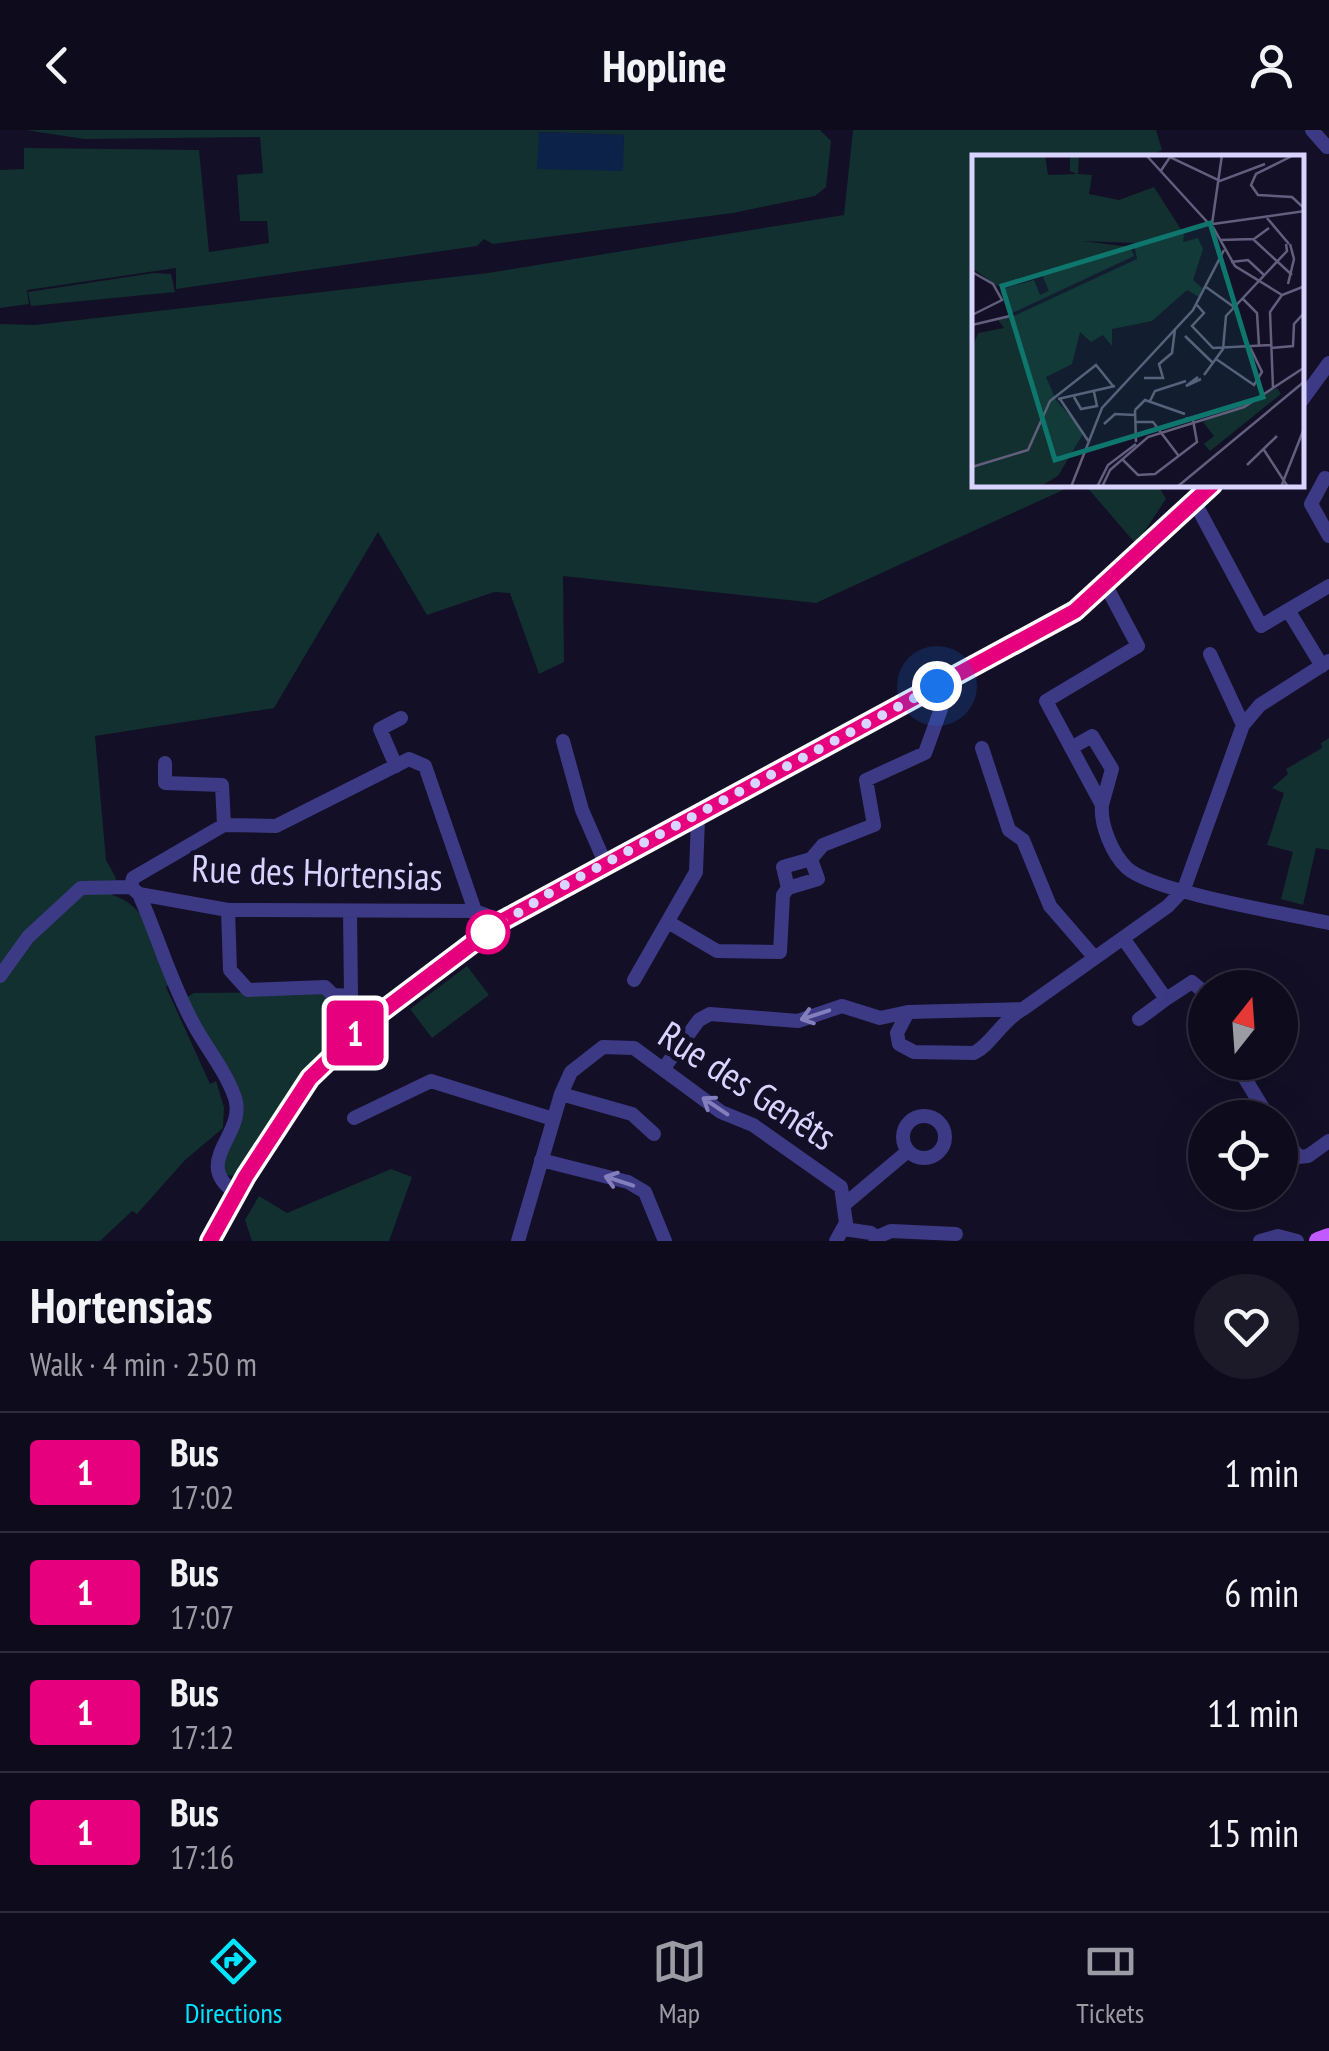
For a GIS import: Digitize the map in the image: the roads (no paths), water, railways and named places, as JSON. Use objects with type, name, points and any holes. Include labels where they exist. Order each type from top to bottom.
[{"type":"main road","points":[[1318,1241],[1329,1237]]},
{"type":"street","points":[[1312,130],[1328,150]]},
{"type":"street","points":[[1304,397],[1329,363]]},
{"type":"street","points":[[1326,478],[1311,504],[1329,536]]},
{"type":"street","points":[[210,1241],[310,1078],[337,1049],[502,921],[1075,611],[1209,488]]},
{"type":"street","points":[[1194,501],[1261,626],[1329,586]]},
{"type":"street","points":[[1102,805],[1046,701],[1138,646],[1104,582]]},
{"type":"street","points":[[908,1012],[898,1033],[899,1044],[914,1052],[974,1053],[997,1026],[1184,890],[1243,724],[1260,706],[1325,663],[1288,610]]},
{"type":"street","points":[[1210,654],[1243,724]]},
{"type":"street","points":[[788,888],[783,868],[811,859],[822,845],[874,825],[866,780],[924,752],[941,709],[937,686]]},
{"type":"street","points":[[396,766],[380,729],[401,718]]},
{"type":"street","points":[[1071,748],[1092,736],[1112,769],[1100,820],[1124,865],[1184,890],[1329,924]]},
{"type":"street","points":[[563,741],[582,810],[606,864]]},
{"type":"street","points":[[982,748],[1009,830],[1022,840],[1050,906],[1095,958]]},
{"type":"street","points":[[237,1194],[223,1184],[217,1158],[236,1117],[233,1092],[191,1021],[133,878],[224,825],[276,826],[409,759],[425,766],[476,911]]},
{"type":"street","points":[[165,763],[165,782],[222,785],[224,825]]},
{"type":"street","points":[[634,980],[696,872],[698,818]]},
{"type":"street","points":[[668,922],[717,950],[780,952],[783,895],[788,888],[818,879],[811,859]]},
{"type":"street","name":"Rue des Hortensias","points":[[0,976],[28,937],[81,888],[135,890],[228,910],[476,911],[502,921]]},
{"type":"street","points":[[228,910],[230,970],[248,990],[325,987],[343,997],[351,996],[350,912]]},
{"type":"street","points":[[1123,938],[1166,999]]},
{"type":"street","points":[[1139,1019],[1188,985]]},
{"type":"street","points":[[664,1068],[699,1020],[710,1014],[798,1020],[842,1006],[880,1018],[908,1012],[1023,1008]]},
{"type":"street","points":[[989,1011],[997,1026]]},
{"type":"street","name":"Rue des Genêts","points":[[561,1094],[571,1072],[603,1047],[634,1048],[721,1112],[754,1125],[841,1187],[845,1204],[840,1235]]},
{"type":"street","points":[[354,1118],[432,1080],[553,1119]]},
{"type":"street","points":[[518,1241],[561,1094],[632,1114],[654,1134]]},
{"type":"street","points":[[1298,1156],[1308,1156],[1329,1140]]},
{"type":"street","name":"Rue des Genêts","points":[[845,1204],[908,1151]]},
{"type":"street","points":[[541,1160],[628,1182],[646,1192],[665,1241]]},
{"type":"street","points":[[840,1235],[877,1239],[891,1231],[956,1234]]},
{"type":"street","points":[[1260,1241],[1278,1236],[1297,1241]]},
{"type":"water","points":[[539,132],[624,135],[623,171],[537,169]]}]
